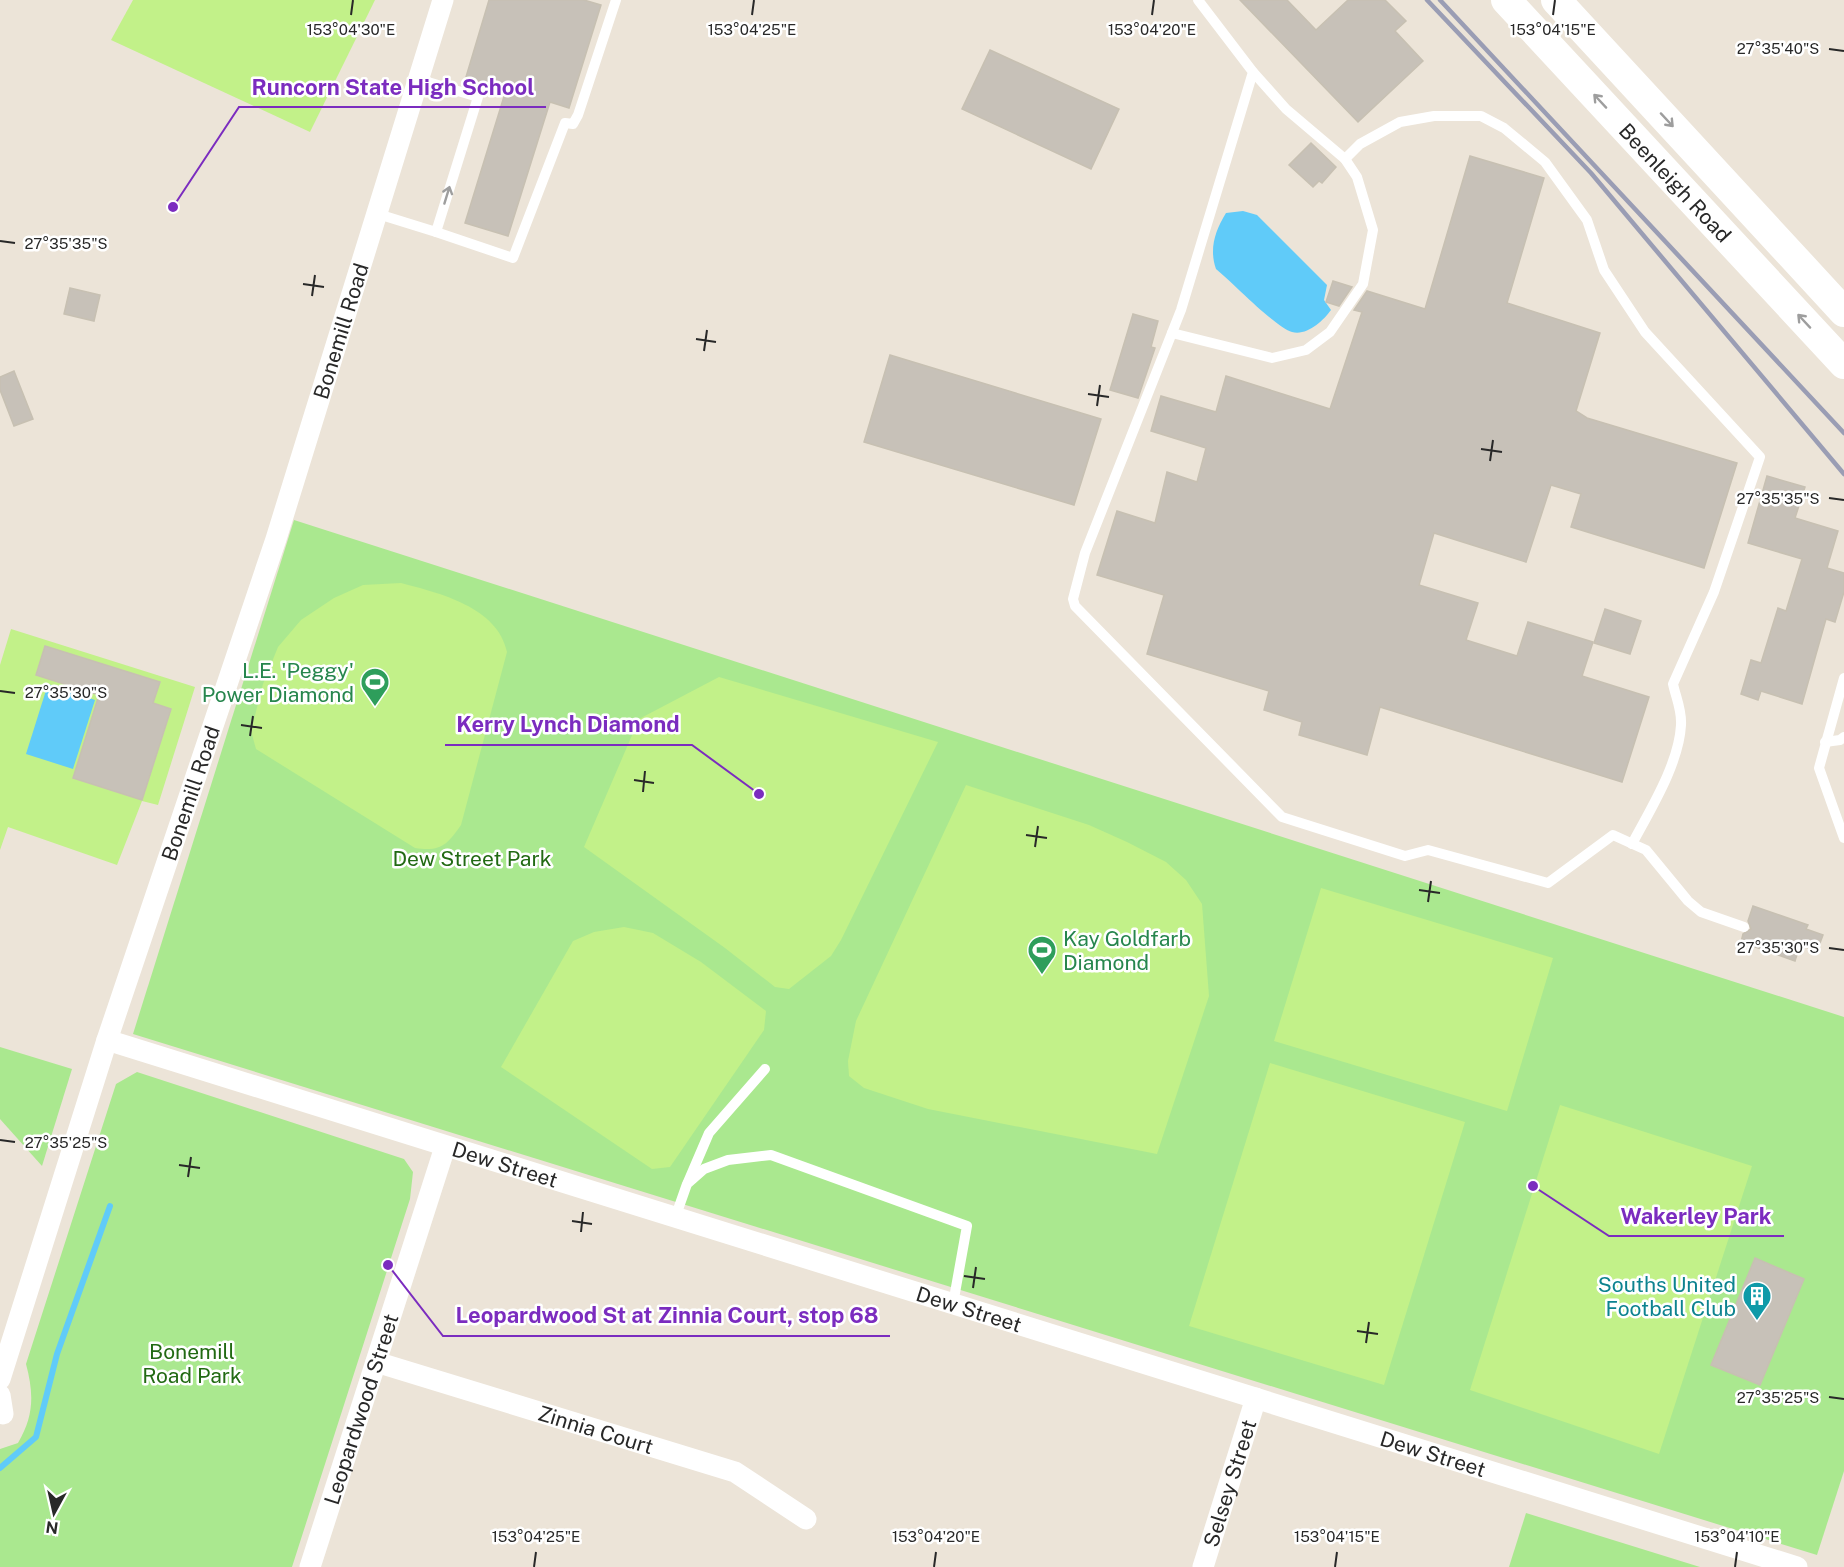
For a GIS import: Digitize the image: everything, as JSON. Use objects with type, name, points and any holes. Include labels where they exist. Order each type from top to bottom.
[{"type":"main road","name":"Beenleigh Road","points":[[1506,0],[1844,364]]},
{"type":"main road","name":"Beenleigh Road","points":[[1556,0],[1844,312]]},
{"type":"street","name":"Bonemill Road","points":[[0,1380],[107,1040],[276,540],[443,0]]},
{"type":"street","name":"Dew Street","points":[[107,1040],[1797,1567]]},
{"type":"street","name":"Leopardwood Street","points":[[310,1567],[445,1147]]},
{"type":"street","name":"Zinnia Court","points":[[376,1362],[735,1472],[806,1519]]},
{"type":"street","name":"Selsey Street","points":[[1203,1567],[1256,1398]]},
{"type":"lane","points":[[378,214],[513,258],[565,123],[573,124],[578,115],[616,0]]},
{"type":"lane","points":[[1172,333],[1272,357],[1306,350],[1330,332],[1363,284],[1373,230],[1357,177],[1345,159],[1286,109],[1253,72],[1198,0]]},
{"type":"lane","points":[[1253,72],[1172,333],[1085,554],[1073,599],[1075,606],[1282,817],[1405,856],[1428,850],[1548,883],[1613,835],[1646,850],[1688,901],[1701,912],[1744,927]]},
{"type":"lane","points":[[418,79],[478,97],[436,232]]},
{"type":"lane","points":[[1345,159],[1360,144],[1400,122],[1434,116],[1481,116],[1504,128],[1545,162],[1587,220],[1604,270],[1646,332],[1760,457],[1714,592],[1673,684],[1679,704],[1681,726],[1673,758],[1660,792],[1632,844]]},
{"type":"lane","points":[[1844,678],[1819,768],[1844,838]]},
{"type":"lane","points":[[1825,742],[1844,737]]},
{"type":"lane","points":[[1835,815],[1844,807]]},
{"type":"lane","points":[[675,1218],[709,1133],[765,1070]]},
{"type":"lane","points":[[687,1184],[704,1169],[728,1160],[771,1155],[967,1226],[953,1304]]},
{"type":"green space","points":[[133,0],[375,0],[310,132],[111,40]]},
{"type":"green space","name":"Dew Street Park","points":[[294,520],[1844,1017],[1844,1471],[1817,1555],[133,1034]]},
{"type":"green space","name":"L.E. 'Peggy' Power Diamond","points":[[401,583],[449,597],[480,613],[501,637],[507,652],[461,825],[452,838],[442,846],[431,849],[415,848],[256,749],[251,731],[263,684],[278,647],[301,620],[334,598],[363,585]]},
{"type":"green space","points":[[11,629],[195,687],[158,805],[142,801],[117,865],[8,827],[0,850],[0,665]]},
{"type":"green space","points":[[719,677],[938,742],[841,940],[831,956],[789,989],[775,987],[725,948],[584,847],[639,719]]},
{"type":"green space","name":"Kay Goldfarb Diamond","points":[[966,785],[1089,825],[1127,842],[1166,862],[1186,880],[1202,904],[1209,996],[1157,1154],[928,1109],[864,1088],[849,1076],[848,1061],[856,1021]]},
{"type":"green space","points":[[1321,888],[1553,958],[1507,1111],[1274,1041]]},
{"type":"green space","points":[[624,927],[653,933],[701,962],[766,1011],[764,1030],[670,1167],[652,1169],[501,1067],[573,941],[594,932]]},
{"type":"green space","points":[[0,1047],[72,1069],[42,1166],[0,1119]]},
{"type":"green space","points":[[1270,1063],[1465,1122],[1384,1385],[1189,1326]]},
{"type":"green space","name":"Bonemill Road Park","points":[[137,1072],[404,1159],[413,1172],[410,1199],[292,1567],[0,1567],[0,1449],[18,1443],[27,1423],[31,1395],[26,1364],[116,1084]]},
{"type":"green space","points":[[1560,1105],[1752,1166],[1659,1454],[1470,1390]]},
{"type":"green space","points":[[1526,1513],[1700,1567],[1509,1567]]},
{"type":"water","points":[[1243,211],[1257,215],[1327,285],[1324,300],[1331,310],[1324,319],[1309,330],[1292,332],[1275,322],[1216,269],[1213,247],[1219,227],[1226,213]]},
{"type":"water","points":[[48,684],[95,700],[73,769],[26,754]]},
{"type":"building","points":[[489,0],[584,0],[601,5],[569,108],[550,102],[508,236],[465,223],[506,90],[466,77]]},
{"type":"building","points":[[1240,0],[1287,0],[1316,30],[1348,0],[1385,0],[1406,21],[1395,31],[1423,61],[1358,122]]},
{"type":"building","points":[[990,50],[1119,109],[1091,169],[962,109]]},
{"type":"building","points":[[1311,143],[1336,167],[1322,183],[1319,181],[1313,187],[1289,165]]},
{"type":"building","points":[[1470,156],[1544,178],[1507,303],[1600,333],[1576,411],[1587,418],[1737,463],[1704,568],[1571,527],[1581,494],[1551,485],[1526,562],[1434,533],[1419,585],[1478,603],[1466,640],[1517,656],[1528,622],[1593,642],[1582,676],[1649,697],[1622,782],[1380,707],[1367,755],[1299,735],[1302,722],[1264,710],[1269,691],[1147,654],[1164,595],[1097,575],[1117,511],[1155,523],[1167,472],[1197,482],[1206,448],[1151,431],[1161,396],[1216,412],[1226,376],[1330,409],[1362,312],[1354,310],[1367,291],[1425,309]]},
{"type":"building","points":[[1333,281],[1352,287],[1339,306],[1326,302]]},
{"type":"building","points":[[70,288],[100,295],[94,321],[64,314]]},
{"type":"building","points":[[1133,314],[1158,321],[1151,347],[1155,348],[1138,398],[1110,390]]},
{"type":"building","points":[[890,355],[1101,419],[1074,505],[864,442]]},
{"type":"building","points":[[14,371],[33,419],[14,426],[0,390],[0,377]]},
{"type":"building","points":[[1767,476],[1805,487],[1795,518],[1838,531],[1827,568],[1844,573],[1844,592],[1835,622],[1826,619],[1802,704],[1761,691],[1758,700],[1741,694],[1751,660],[1761,663],[1778,608],[1786,611],[1802,559],[1748,543]]},
{"type":"building","points":[[1605,609],[1641,621],[1630,654],[1594,643]]},
{"type":"building","points":[[45,646],[160,682],[153,703],[171,709],[142,800],[73,778],[99,695],[36,675]]},
{"type":"building","points":[[1753,906],[1808,925],[1806,929],[1823,935],[1817,951],[1800,945],[1795,961],[1741,942],[1743,934],[1751,929],[1748,921]]},
{"type":"building","name":"Souths United Football Club","points":[[1755,1258],[1804,1279],[1760,1385],[1711,1365]]},
{"type":"waterway","points":[[0,1468],[36,1437],[57,1354],[110,1206]]},
{"type":"railway","points":[[1427,0],[1591,173],[1844,474]]},
{"type":"railway","points":[[1440,0],[1844,433]]},
{"type":"place","name":"Runcorn State High School","points":[[173,207]]},
{"type":"place","name":"L.E. 'Peggy' Power Diamond","points":[[375,708]]},
{"type":"place","name":"Kerry Lynch Diamond","points":[[759,794]]},
{"type":"place","name":"Kay Goldfarb Diamond","points":[[1042,976]]},
{"type":"place","name":"Wakerley Park","points":[[1533,1186]]},
{"type":"place","name":"Leopardwood St at Zinnia Court, stop 68","points":[[388,1265]]},
{"type":"place","name":"Souths United Football Club","points":[[1757,1322]]}]
